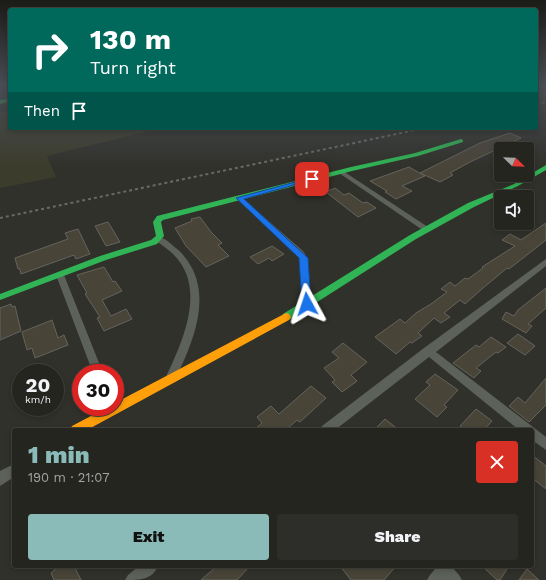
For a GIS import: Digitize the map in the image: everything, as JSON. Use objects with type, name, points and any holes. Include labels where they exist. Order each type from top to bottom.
[{"type":"main road","points":[[0,297],[97,260],[146,245],[159,239],[160,236],[157,225],[160,218],[341,172],[416,155],[461,141]]},
{"type":"main road","points":[[124,401],[170,380],[237,345],[307,304],[427,229],[471,205],[516,185],[546,167]]},
{"type":"main road","points":[[79,428],[96,416]]},
{"type":"street","points":[[341,172],[427,229]]},
{"type":"street","points":[[239,198],[303,258],[307,304]]},
{"type":"street","points":[[159,239],[176,251],[188,267],[192,275],[196,297],[190,330],[170,380]]},
{"type":"street","points":[[329,428],[546,262]]},
{"type":"street","points":[[60,275],[95,364]]},
{"type":"street","points":[[428,352],[525,428]]},
{"type":"street","points":[[534,435],[546,444]]},
{"type":"street","points":[[0,479],[12,471]]},
{"type":"street","points":[[133,580],[148,568]]},
{"type":"shaded area","points":[[0,113],[8,113],[8,130],[153,130],[47,156],[56,177],[0,188]]},
{"type":"building","points":[[510,133],[521,138],[512,142],[494,142],[494,151],[450,173],[453,175],[440,182],[420,173],[480,143]]},
{"type":"building","points":[[409,167],[425,176],[402,186],[412,191],[396,199],[385,192],[387,191],[370,181]]},
{"type":"building","points":[[335,188],[344,195],[349,193],[363,203],[367,202],[376,208],[358,217],[326,192]]},
{"type":"building","points":[[200,217],[211,232],[222,243],[218,245],[229,256],[206,267],[186,246],[175,228],[192,221],[191,219]]},
{"type":"building","points":[[108,222],[120,242],[106,246],[95,226]]},
{"type":"building","points":[[546,223],[546,240],[509,269],[507,268],[465,304],[460,300],[444,313],[450,317],[441,323],[434,318],[418,333],[422,336],[412,343],[410,342],[396,354],[375,337],[400,319],[405,323],[416,313],[431,304],[447,292],[441,289],[450,282],[455,286],[465,278],[468,279],[483,268],[482,267],[515,246],[502,240],[510,234],[521,240]]},
{"type":"building","points":[[78,229],[90,254],[76,259],[74,255],[21,274],[15,258],[68,239],[65,233]]},
{"type":"building","points":[[272,246],[284,254],[272,261],[269,258],[258,264],[250,257]]},
{"type":"building","points":[[104,267],[113,282],[115,281],[122,291],[102,300],[111,316],[126,309],[132,319],[104,331],[97,318],[100,317],[85,294],[87,293],[77,275]]},
{"type":"building","points":[[546,288],[546,308],[528,324],[532,326],[526,333],[502,319],[506,312],[514,316],[518,310]]},
{"type":"building","points":[[11,304],[12,307],[15,306],[21,331],[0,340],[0,308]]},
{"type":"building","points":[[52,320],[58,338],[64,335],[68,345],[35,358],[32,348],[27,350],[22,332]]},
{"type":"building","points":[[518,334],[535,346],[525,355],[507,343]]},
{"type":"building","points":[[491,337],[506,347],[498,353],[496,352],[476,368],[481,371],[474,378],[453,363],[476,345],[479,347]]},
{"type":"building","points":[[343,343],[367,362],[351,375],[357,381],[342,392],[332,382],[335,380],[324,368],[339,358],[332,352]]},
{"type":"building","points":[[435,374],[458,390],[444,405],[447,407],[437,417],[415,399],[430,385],[426,382]]},
{"type":"building","points":[[546,378],[546,405],[529,422],[509,406],[518,397],[525,403]]},
{"type":"building","points":[[311,386],[326,398],[300,422],[297,420],[288,428],[256,428],[262,423],[257,417],[271,406],[279,414]]},
{"type":"building","points":[[476,409],[492,421],[486,428],[463,428],[460,426]]},
{"type":"building","points":[[385,419],[396,428],[376,428]]},
{"type":"building","points":[[534,457],[546,466],[546,489],[534,480]]},
{"type":"building","points":[[57,568],[75,568],[81,580],[54,580],[51,573]]},
{"type":"building","points":[[215,568],[248,568],[237,580],[201,580]]},
{"type":"building","points":[[342,568],[394,568],[384,580],[351,580]]},
{"type":"building","points":[[484,568],[508,568],[500,580],[497,580]]},
{"type":"building","points":[[527,569],[539,580],[519,580]]},
{"type":"railway","points":[[0,218],[416,130]]},
{"type":"traffic: fast","points":[[0,297],[103,258],[154,242],[160,236],[157,222],[160,218],[351,169],[416,155],[461,141]]},
{"type":"traffic: fast","points":[[286,317],[413,237],[471,205],[516,185],[546,167]]},
{"type":"traffic: slow","points":[[80,428],[286,317]]},
{"type":"route","points":[[307,304],[303,258],[300,253],[239,198],[312,179]]}]
